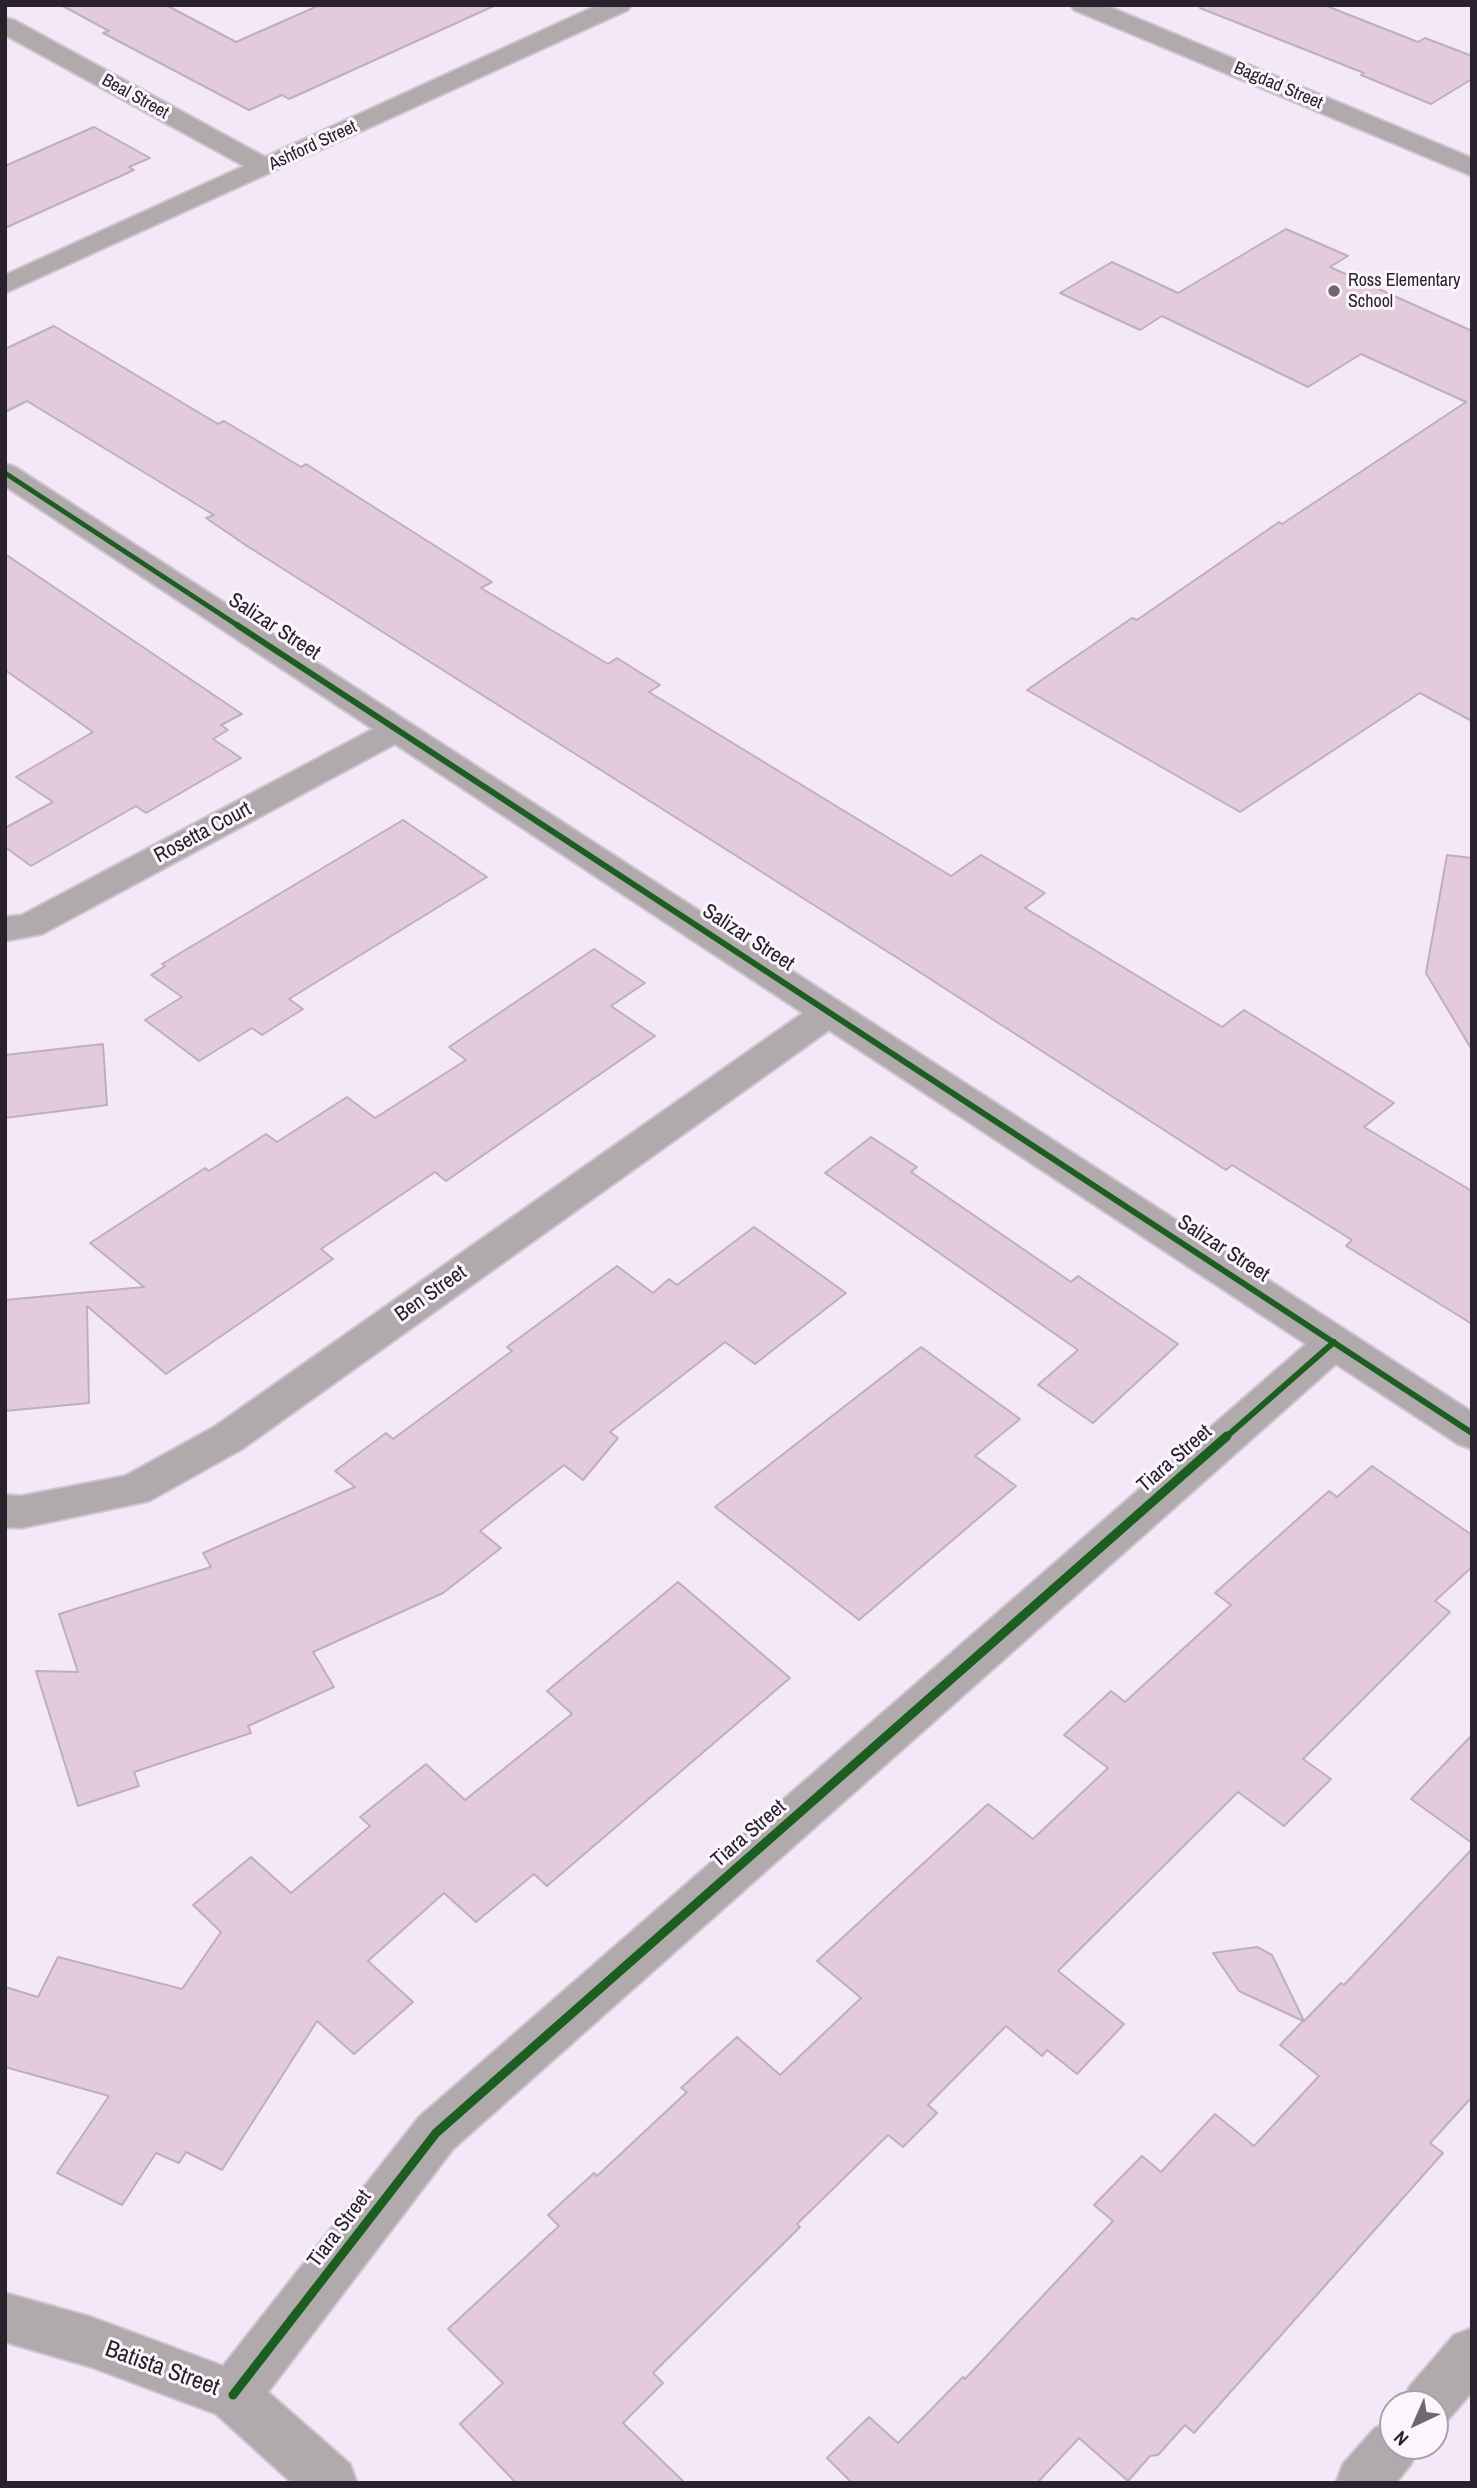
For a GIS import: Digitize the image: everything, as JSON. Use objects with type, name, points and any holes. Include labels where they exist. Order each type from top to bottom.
[{"type":"street","name":"Ashford Street","points":[[5,285],[619,5]]},
{"type":"street","name":"Bagdad Street","points":[[1083,5],[1472,168]]},
{"type":"street","name":"Beal Street","points":[[5,25],[265,167]]},
{"type":"street","name":"Salizar Street","points":[[5,473],[1472,1433]]},
{"type":"street","name":"Rosetta Court","points":[[5,929],[30,926],[398,729]]},
{"type":"street","name":"Ben Street","points":[[5,1511],[21,1512],[134,1490],[228,1438],[829,1012]]},
{"type":"street","name":"Tiara Street","points":[[233,2395],[436,2133],[1334,1342]]},
{"type":"street","name":"Batista Street","points":[[5,2317],[92,2342],[233,2395],[331,2483]]},
{"type":"street","points":[[1440,2390],[1472,2353]]},
{"type":"street","points":[[1362,2483],[1381,2460]]},
{"type":"building","points":[[61,5],[166,5],[236,42],[320,5],[496,5],[289,99],[282,95],[249,110],[103,33],[109,31]]},
{"type":"building","points":[[1200,5],[1324,5],[1418,42],[1425,38],[1472,56],[1472,79],[1431,104],[1361,75],[1364,73],[1200,8]]},
{"type":"building","points":[[94,127],[150,158],[129,167],[134,170],[5,228],[5,166]]},
{"type":"building","points":[[1286,229],[1348,256],[1330,267],[1472,331],[1472,721],[1420,693],[1240,812],[1027,690],[1132,618],[1137,620],[1279,522],[1282,524],[1466,402],[1361,354],[1308,387],[1162,316],[1140,330],[1060,293],[1112,262],[1178,293]]},
{"type":"building","points":[[54,326],[218,424],[224,421],[301,467],[306,464],[492,582],[481,588],[608,664],[617,658],[660,685],[649,692],[951,876],[981,855],[1045,893],[1025,908],[1222,1027],[1244,1010],[1394,1103],[1364,1127],[1472,1191],[1472,1324],[1346,1246],[1352,1240],[1232,1165],[1226,1170],[206,518],[214,515],[27,401],[5,412],[5,349]]},
{"type":"building","points":[[5,554],[242,714],[221,725],[228,730],[213,739],[241,758],[146,813],[136,806],[31,866],[5,847],[5,828],[53,802],[16,777],[93,732],[5,670]]},
{"type":"building","points":[[403,820],[487,877],[289,999],[303,1009],[262,1035],[252,1028],[199,1061],[145,1020],[182,997],[151,975],[165,966],[162,964]]},
{"type":"building","points":[[1447,855],[1472,858],[1472,1050],[1426,973]]},
{"type":"building","points":[[594,949],[645,983],[611,1006],[655,1036],[446,1181],[435,1172],[321,1249],[333,1259],[166,1374],[87,1306],[89,1403],[5,1411],[5,1300],[144,1287],[90,1243],[205,1168],[209,1171],[266,1134],[277,1142],[347,1097],[375,1118],[466,1060],[449,1047]]},
{"type":"building","points":[[103,1044],[107,1105],[5,1118],[5,1055]]},
{"type":"building","points":[[871,1137],[917,1167],[911,1172],[1071,1282],[1078,1276],[1178,1344],[1093,1423],[1038,1385],[1078,1350],[825,1173]]},
{"type":"building","points":[[754,1227],[846,1293],[755,1364],[725,1342],[610,1432],[618,1438],[583,1480],[564,1465],[480,1531],[501,1548],[443,1593],[313,1652],[334,1687],[248,1726],[251,1733],[134,1772],[139,1786],[78,1806],[36,1671],[78,1672],[59,1614],[211,1567],[203,1553],[355,1487],[335,1471],[386,1433],[393,1439],[512,1351],[507,1347],[617,1266],[653,1293],[669,1279],[677,1285]]},
{"type":"building","points":[[921,1347],[1020,1419],[975,1456],[1016,1486],[859,1620],[715,1507]]},
{"type":"building","points":[[1372,1466],[1472,1535],[1472,1567],[1435,1601],[1450,1612],[1303,1759],[1331,1779],[1284,1826],[1238,1792],[1058,1971],[1124,2024],[1077,2074],[1047,2050],[1042,2056],[1006,2026],[928,2105],[937,2113],[903,2147],[888,2135],[797,2224],[800,2227],[653,2373],[663,2383],[623,2423],[685,2483],[516,2483],[460,2424],[503,2383],[448,2329],[559,2226],[548,2215],[594,2173],[597,2176],[687,2092],[681,2088],[737,2037],[780,2075],[861,1998],[817,1961],[988,1804],[1033,1839],[1108,1768],[1064,1735],[1111,1691],[1125,1702],[1231,1605],[1215,1593],[1329,1491],[1337,1497]]},
{"type":"building","points":[[678,1582],[790,1678],[547,1886],[534,1874],[476,1922],[444,1893],[368,1961],[413,2002],[354,2054],[317,2021],[222,2170],[186,2152],[179,2163],[156,2153],[122,2205],[57,2173],[109,2096],[5,2067],[5,1987],[38,1997],[58,1957],[182,1989],[221,1932],[193,1905],[251,1857],[291,1893],[370,1826],[360,1817],[426,1764],[465,1800],[572,1714],[547,1691]]},
{"type":"building","points":[[1472,1735],[1472,1843],[1411,1799]]},
{"type":"building","points":[[1472,1849],[1472,2097],[1430,2143],[1443,2153],[1194,2433],[1185,2425],[1158,2455],[1150,2456],[1128,2481],[1079,2438],[1037,2483],[852,2483],[827,2458],[869,2417],[898,2443],[963,2377],[965,2379],[1113,2221],[1094,2205],[1142,2156],[1161,2172],[1215,2114],[1254,2146],[1319,2076],[1280,2045],[1303,2021],[1239,1991],[1213,1953],[1257,1947],[1272,1955],[1304,2021],[1341,1983],[1344,1985]]},
{"type":"cycle path","points":[[5,473],[1472,1433]]},
{"type":"cycle path","points":[[233,2395],[436,2133],[1334,1342]]},
{"type":"place","name":"Ross Elementary School","points":[[1334,291]]}]
